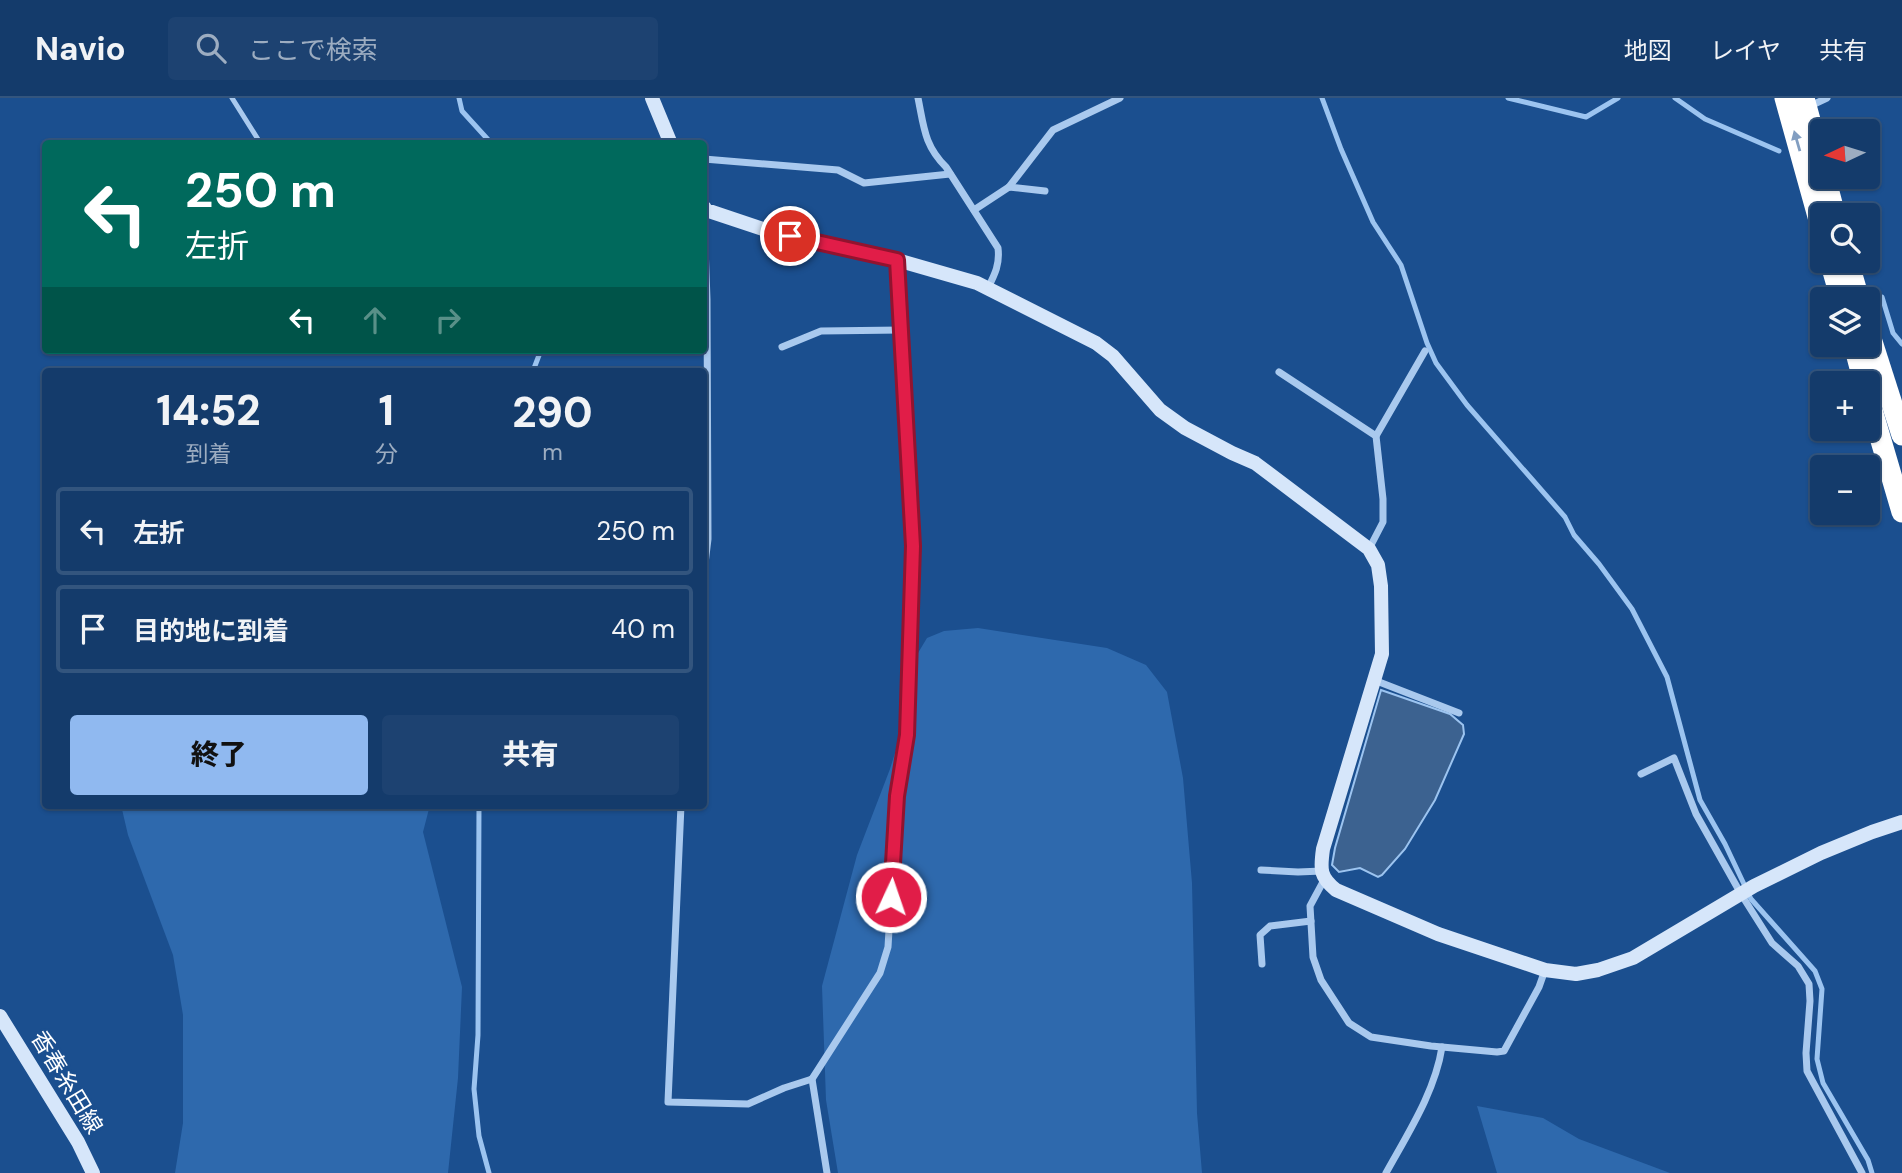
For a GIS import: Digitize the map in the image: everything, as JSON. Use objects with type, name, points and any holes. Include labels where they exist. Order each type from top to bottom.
[{"type":"highway","points":[[1785,98],[1814,203]]},
{"type":"highway","points":[[1805,103],[1810,121]]},
{"type":"highway","points":[[1877,357],[1902,435]]},
{"type":"highway","points":[[1880,437],[1902,512]]},
{"type":"street","points":[[652,98],[669,140]]},
{"type":"street","points":[[918,98],[926,140],[934,156],[950,174],[998,248],[996,273],[988,288]]},
{"type":"street","points":[[974,209],[1009,187],[1053,130],[1120,98]]},
{"type":"street","points":[[1805,103],[1827,98]]},
{"type":"street","points":[[707,159],[838,170],[864,183],[950,174]]},
{"type":"street","points":[[1009,187],[1045,191]]},
{"type":"street","points":[[707,210],[772,232],[897,260],[977,283],[1096,343],[1112,356],[1160,410],[1185,428],[1255,463],[1369,549],[1378,565],[1381,586],[1382,654],[1323,849],[1320,865],[1323,876],[1336,890],[1438,934],[1545,970],[1576,974],[1633,958],[1741,894],[1821,853],[1902,822]]},
{"type":"street","points":[[681,809],[668,1102],[748,1104],[812,1079],[880,973],[888,947],[897,796],[907,735],[913,546],[897,260]]},
{"type":"street","points":[[707,313],[707,547]]},
{"type":"street","points":[[782,347],[821,331],[901,330]]},
{"type":"street","points":[[1369,549],[1383,522],[1376,436],[1425,351]]},
{"type":"street","points":[[1279,372],[1376,436]]},
{"type":"street","points":[[1374,680],[1459,713]]},
{"type":"street","points":[[1641,774],[1674,758],[1696,814],[1741,894],[1772,943],[1798,966],[1809,984],[1807,1071],[1862,1173]]},
{"type":"street","points":[[1261,870],[1323,876]]},
{"type":"street","points":[[1323,876],[1310,906],[1313,957],[1321,980],[1349,1023],[1371,1037],[1442,1047],[1504,1051],[1539,987],[1545,970]]},
{"type":"street","points":[[1262,964],[1260,935],[1270,926],[1311,921]]},
{"type":"street","name":"香春糸田線","points":[[0,1016],[78,1142],[93,1173]]},
{"type":"street","points":[[1387,1173],[1422,1106],[1439,1063],[1442,1047]]},
{"type":"street","points":[[812,1079],[827,1173]]},
{"type":"lane","points":[[232,98],[258,140]]},
{"type":"shaded area","points":[[978,628],[1107,648],[1146,665],[1167,692],[1183,778],[1192,883],[1197,1113],[1202,1173],[838,1173],[826,1100],[822,986],[857,855],[900,737],[915,658],[927,638],[944,631]]},
{"type":"shaded area","points":[[1381,690],[1450,714],[1463,725],[1464,734],[1435,800],[1405,849],[1378,877],[1360,868],[1339,872],[1332,865]]},
{"type":"shaded area","points":[[122,809],[429,809],[423,832],[462,987],[458,1078],[448,1173],[175,1173],[183,1123],[183,1015],[173,955],[128,835]]},
{"type":"shaded area","points":[[1477,1106],[1543,1118],[1579,1139],[1670,1173],[1497,1173]]},
{"type":"waterway","points":[[459,98],[462,111],[488,140]]},
{"type":"waterway","points":[[1322,98],[1373,222],[1401,265],[1436,363],[1467,405],[1565,517],[1574,535],[1632,609],[1667,677],[1700,800],[1751,899],[1815,971],[1822,989],[1817,1059],[1823,1083],[1868,1160],[1872,1173]]},
{"type":"waterway","points":[[1508,98],[1586,117],[1618,98]]},
{"type":"waterway","points":[[1675,98],[1705,119],[1779,151]]},
{"type":"waterway","points":[[1882,297],[1893,333],[1902,344]]},
{"type":"waterway","points":[[534,368],[539,354]]},
{"type":"waterway","points":[[479,809],[478,1035],[474,1089],[479,1136],[489,1173]]},
{"type":"route","points":[[790,236],[897,260],[913,546],[907,735],[897,796],[891,897]]}]
